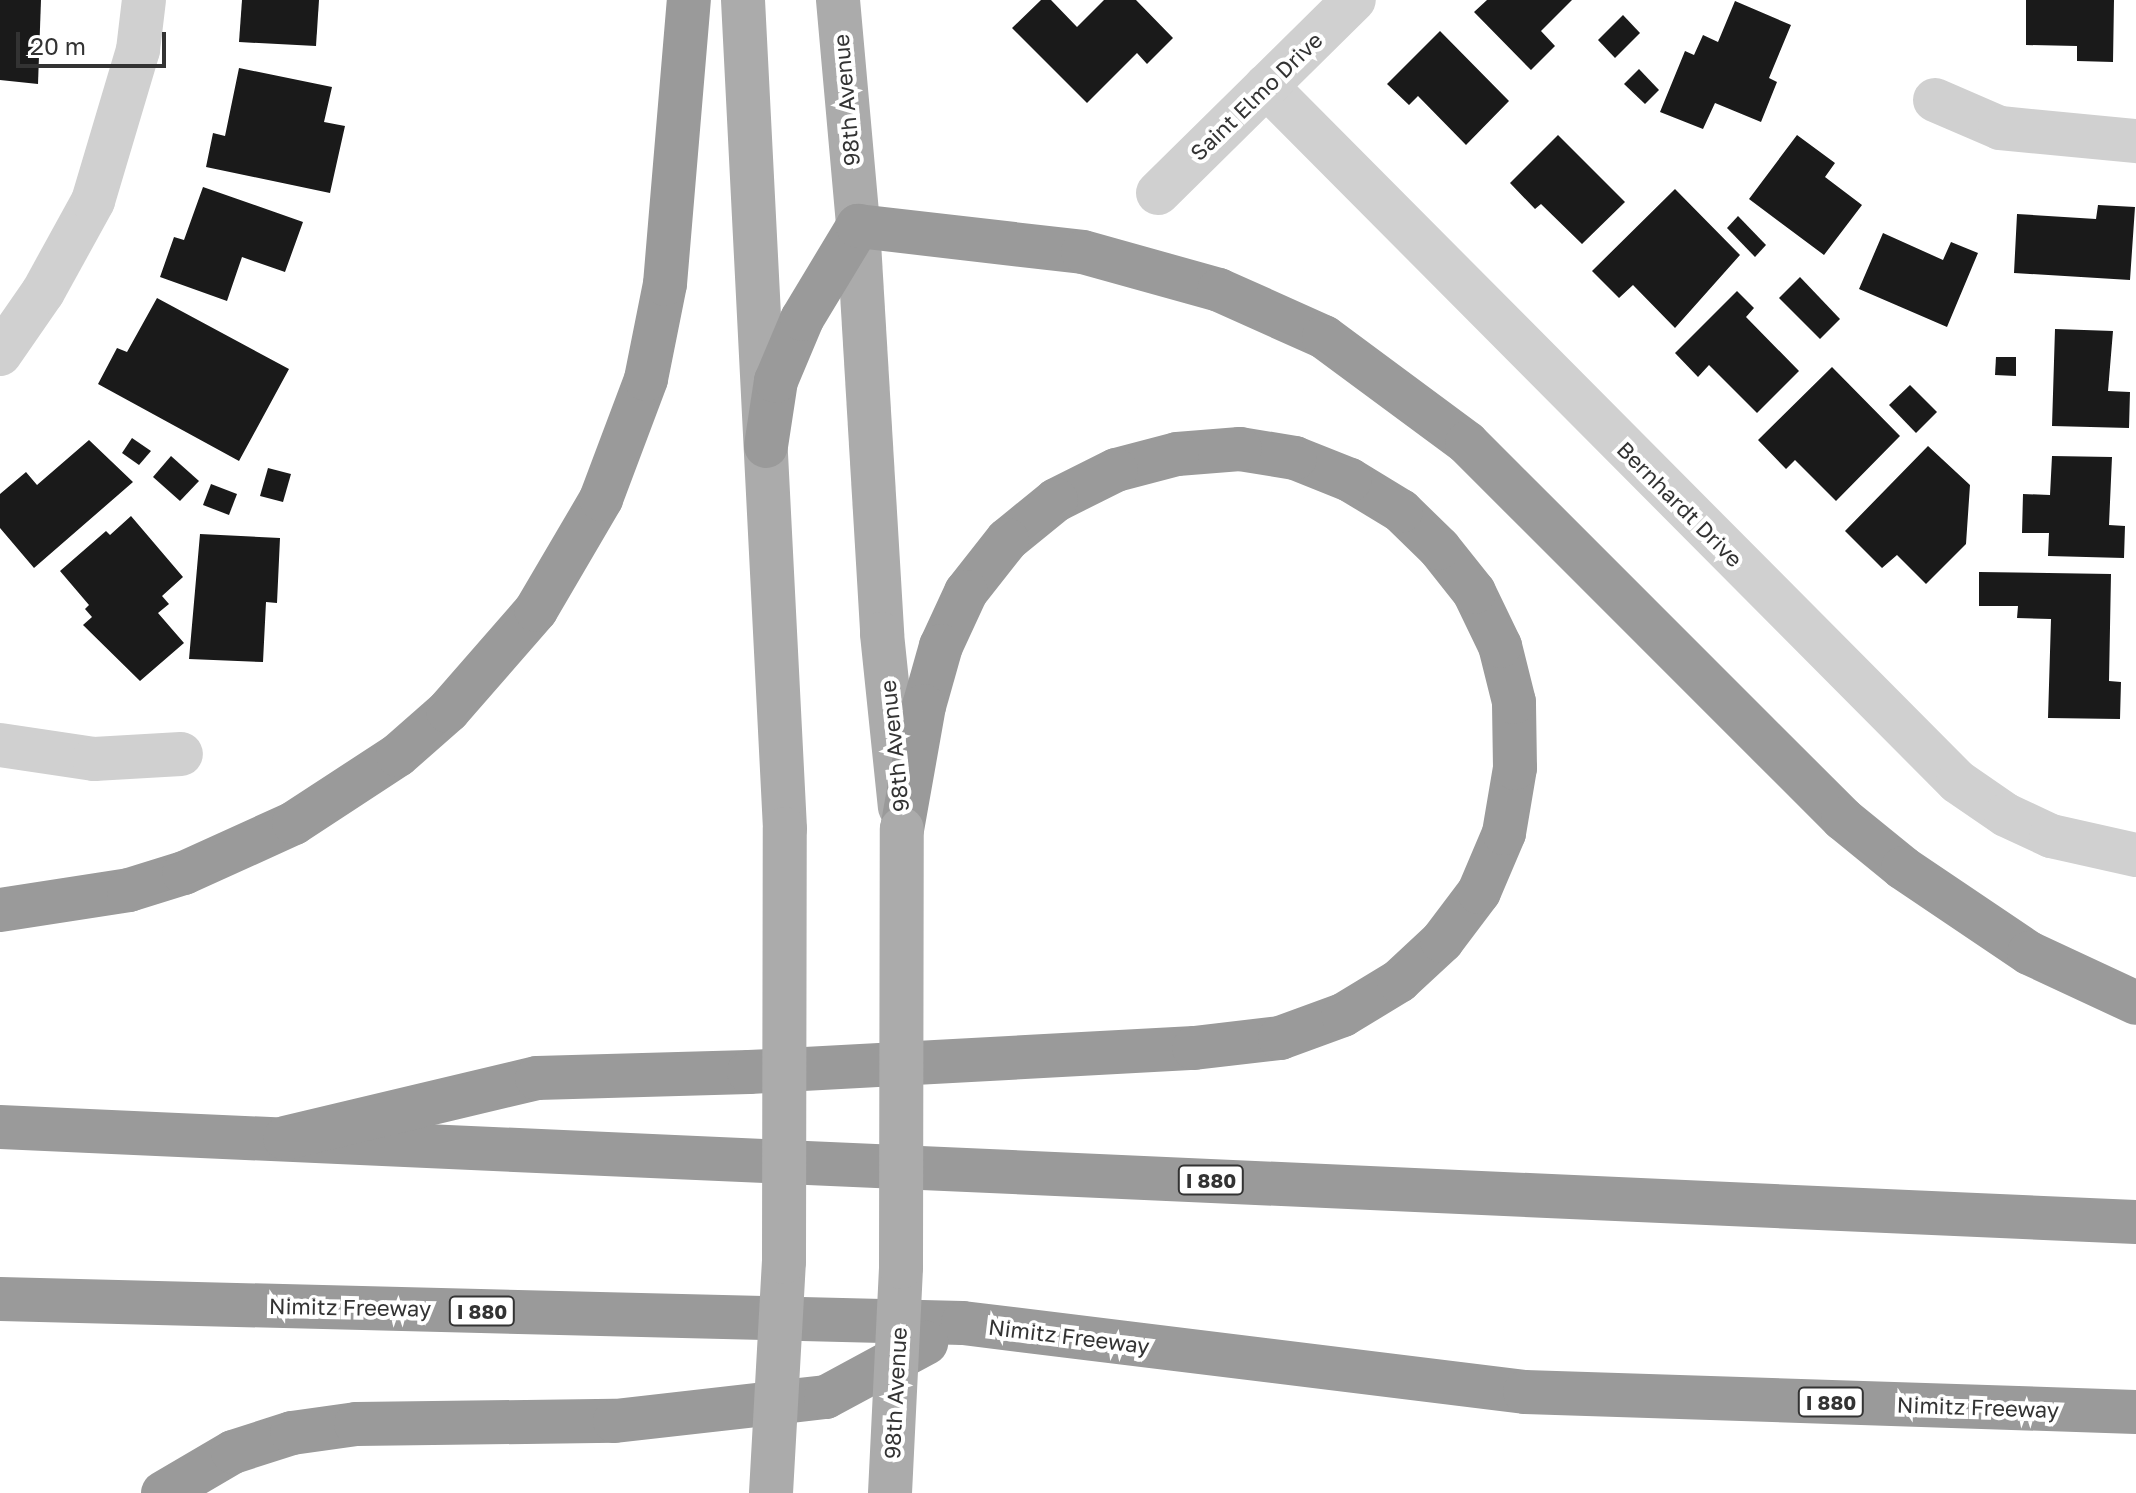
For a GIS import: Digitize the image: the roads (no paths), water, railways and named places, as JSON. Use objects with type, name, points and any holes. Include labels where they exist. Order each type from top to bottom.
[{"type":"highway","points":[[0,910],[129,890],[209,863],[294,823],[348,792],[448,711],[536,610],[601,499],[646,379],[665,284],[689,0]]},
{"type":"highway","points":[[766,446],[776,381],[796,331],[858,226],[1083,252],[1219,290],[1324,337],[1467,443],[1843,819],[1962,912],[2029,953],[2136,1003]]},
{"type":"highway","points":[[285,1138],[537,1078],[749,1072],[1194,1048],[1280,1038],[1343,1015],[1399,981],[1442,941],[1479,892],[1504,833],[1515,768],[1514,702],[1500,646],[1474,592],[1439,548],[1401,511],[1350,480],[1295,458],[1240,449],[1177,454],[1116,470],[1056,500],[1007,540],[966,592],[941,646],[924,706],[902,829]]},
{"type":"highway","name":"I 880","points":[[0,1127],[2136,1222]]},
{"type":"highway","name":"Nimitz Freeway","points":[[0,1299],[963,1323],[1525,1392],[2136,1412]]},
{"type":"highway","points":[[163,1493],[233,1452],[330,1427],[615,1421],[826,1397],[963,1323]]},
{"type":"main road","points":[[743,0],[785,829],[784,1262],[771,1493]]},
{"type":"main road","name":"98th Avenue","points":[[838,0],[858,226],[882,634],[902,829],[901,1267],[890,1493]]},
{"type":"street","points":[[0,354],[43,292],[93,201],[138,50],[144,0]]},
{"type":"street","name":"Saint Elmo Drive","points":[[1158,193],[1354,0]]},
{"type":"street","name":"Bernhardt Drive","points":[[1266,86],[1958,782],[2006,815],[2051,836],[2136,855]]},
{"type":"street","points":[[1935,100],[2000,128],[2136,141]]},
{"type":"street","points":[[0,745],[94,759],[181,754]]}]
